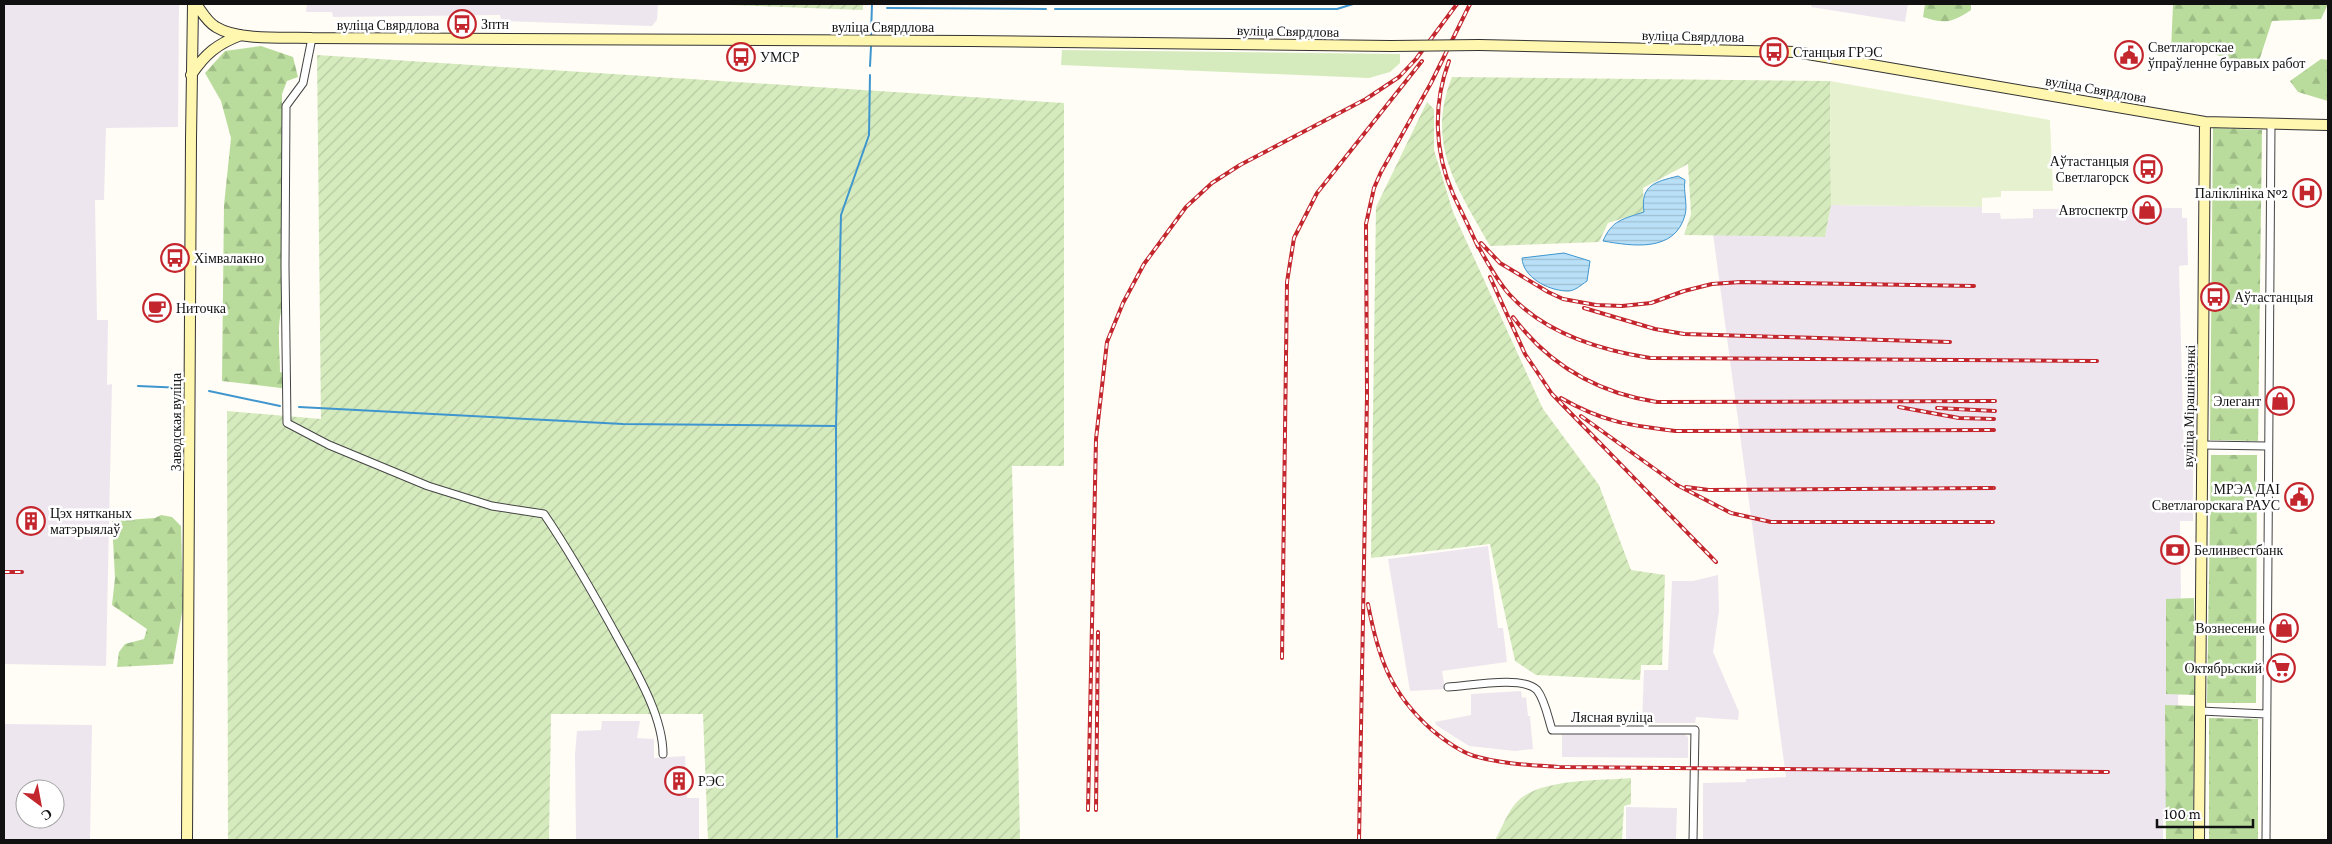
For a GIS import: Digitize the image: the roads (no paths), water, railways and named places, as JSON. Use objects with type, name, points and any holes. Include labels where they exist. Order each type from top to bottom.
[{"type":"main road","points":[[195,4],[216,28],[242,35]]},
{"type":"main road","name":"Заводская вуліца","points":[[187,840],[191,75],[195,4]]},
{"type":"main road","points":[[191,75],[201,60],[213,48],[242,35]]},
{"type":"main road","name":"вуліца Свярдлова","points":[[242,35],[312,38],[970,41],[1391,46],[1479,45],[1796,52],[2206,122],[2328,125]]},
{"type":"main road","name":"вуліца Мірашнічэнкі","points":[[2199,840],[2206,122]]},
{"type":"street","points":[[312,38],[303,83],[286,106],[285,266],[287,423],[328,444],[428,486],[492,506],[544,514],[582,573],[640,676],[663,737],[664,754]]},
{"type":"street","points":[[2266,840],[2267,446],[2271,124]]},
{"type":"street","points":[[2203,446],[2267,446]]},
{"type":"street","name":"Лясная вуліца","points":[[1448,687],[1525,683],[1537,690],[1552,730],[1695,730],[1694,840]]},
{"type":"street","points":[[2200,711],[2266,714]]},
{"type":"water","points":[[1678,176],[1685,180],[1686,211],[1680,227],[1672,236],[1651,244],[1639,245],[1603,241],[1614,224],[1644,212],[1644,196],[1651,186],[1662,180]]},
{"type":"water","points":[[1564,253],[1590,261],[1587,281],[1569,291],[1544,285],[1531,277],[1523,265],[1522,258]]},
{"type":"waterway","points":[[871,35],[872,4]]},
{"type":"waterway","points":[[1055,9],[1337,9],[1353,4]]},
{"type":"waterway","points":[[887,8],[1046,9]]},
{"type":"waterway","points":[[870,66],[871,47]]},
{"type":"waterway","points":[[837,837],[836,426],[841,215],[869,135],[870,75]]},
{"type":"waterway","points":[[138,386],[184,388]]},
{"type":"waterway","points":[[209,391],[280,406]]},
{"type":"waterway","points":[[299,407],[623,424],[836,426]]},
{"type":"railway","points":[[1088,810],[1096,439],[1107,342],[1123,303],[1144,264],[1186,207],[1212,183],[1240,165],[1366,99],[1399,77],[1416,59],[1457,4]]},
{"type":"railway","points":[[1359,840],[1367,396],[1366,224],[1374,188],[1381,172],[1431,83],[1470,4]]},
{"type":"railway","points":[[1282,658],[1287,282],[1294,238],[1317,193],[1422,61]]},
{"type":"railway","points":[[1449,61],[1440,94],[1438,111],[1439,144],[1442,161],[1453,194],[1478,247]]},
{"type":"railway","points":[[1476,242],[1504,288],[1523,308],[1574,338],[1592,345],[1631,355],[1650,358],[2097,361]]},
{"type":"railway","points":[[1481,243],[1500,263],[1548,292],[1563,299],[1596,305],[1622,306],[1651,303],[1684,291],[1712,284],[1741,282],[1974,286]]},
{"type":"railway","points":[[1490,277],[1525,354],[1552,394],[1716,562]]},
{"type":"railway","points":[[1584,308],[1655,329],[1684,334],[1950,342]]},
{"type":"railway","points":[[1513,317],[1542,349],[1576,374],[1615,392],[1657,402],[1995,401]]},
{"type":"railway","points":[[1561,398],[1590,412],[1616,421],[1675,431],[1994,430]]},
{"type":"railway","points":[[1899,407],[1959,418],[1994,419]]},
{"type":"railway","points":[[1937,408],[1995,411]]},
{"type":"railway","points":[[1581,416],[1677,485],[1731,513],[1771,522],[1993,522]]},
{"type":"railway","points":[[1686,487],[1709,490],[1994,488]]},
{"type":"railway","points":[[4,572],[22,572]]},
{"type":"railway","points":[[1368,604],[1376,641],[1388,673],[1406,702],[1432,730],[1447,741],[1468,754],[1484,759],[1516,764],[1558,767],[2108,772]]},
{"type":"railway","points":[[1096,810],[1098,632]]},
{"type":"place","name":"Зптн","points":[[462,24]]},
{"type":"place","name":"Станцыя ГРЭС","points":[[1774,52]]},
{"type":"place","name":"Светлагорскае ўпраўленне буравых работ","points":[[2129,55]]},
{"type":"place","name":"УМСР","points":[[741,57]]},
{"type":"place","name":"Аўтастанцыя Светлагорск","points":[[2148,169]]},
{"type":"place","name":"Паліклініка №2","points":[[2307,193]]},
{"type":"place","name":"Автоспектр","points":[[2147,210]]},
{"type":"place","name":"Хімвалакно","points":[[175,258]]},
{"type":"place","name":"Аўтастанцыя","points":[[2215,297]]},
{"type":"place","name":"Ниточка","points":[[157,308]]},
{"type":"place","name":"Элегант","points":[[2280,401]]},
{"type":"place","name":"МРЭА ДАІ Светлагорскага РАУС","points":[[2299,497]]},
{"type":"place","name":"Цэх нятканых матэрыялаў","points":[[31,521]]},
{"type":"place","name":"Белинвестбанк","points":[[2175,550]]},
{"type":"place","name":"Вознесение","points":[[2284,628]]},
{"type":"place","name":"Октябрьский","points":[[2281,668]]},
{"type":"place","name":"РЭС","points":[[679,781]]}]
